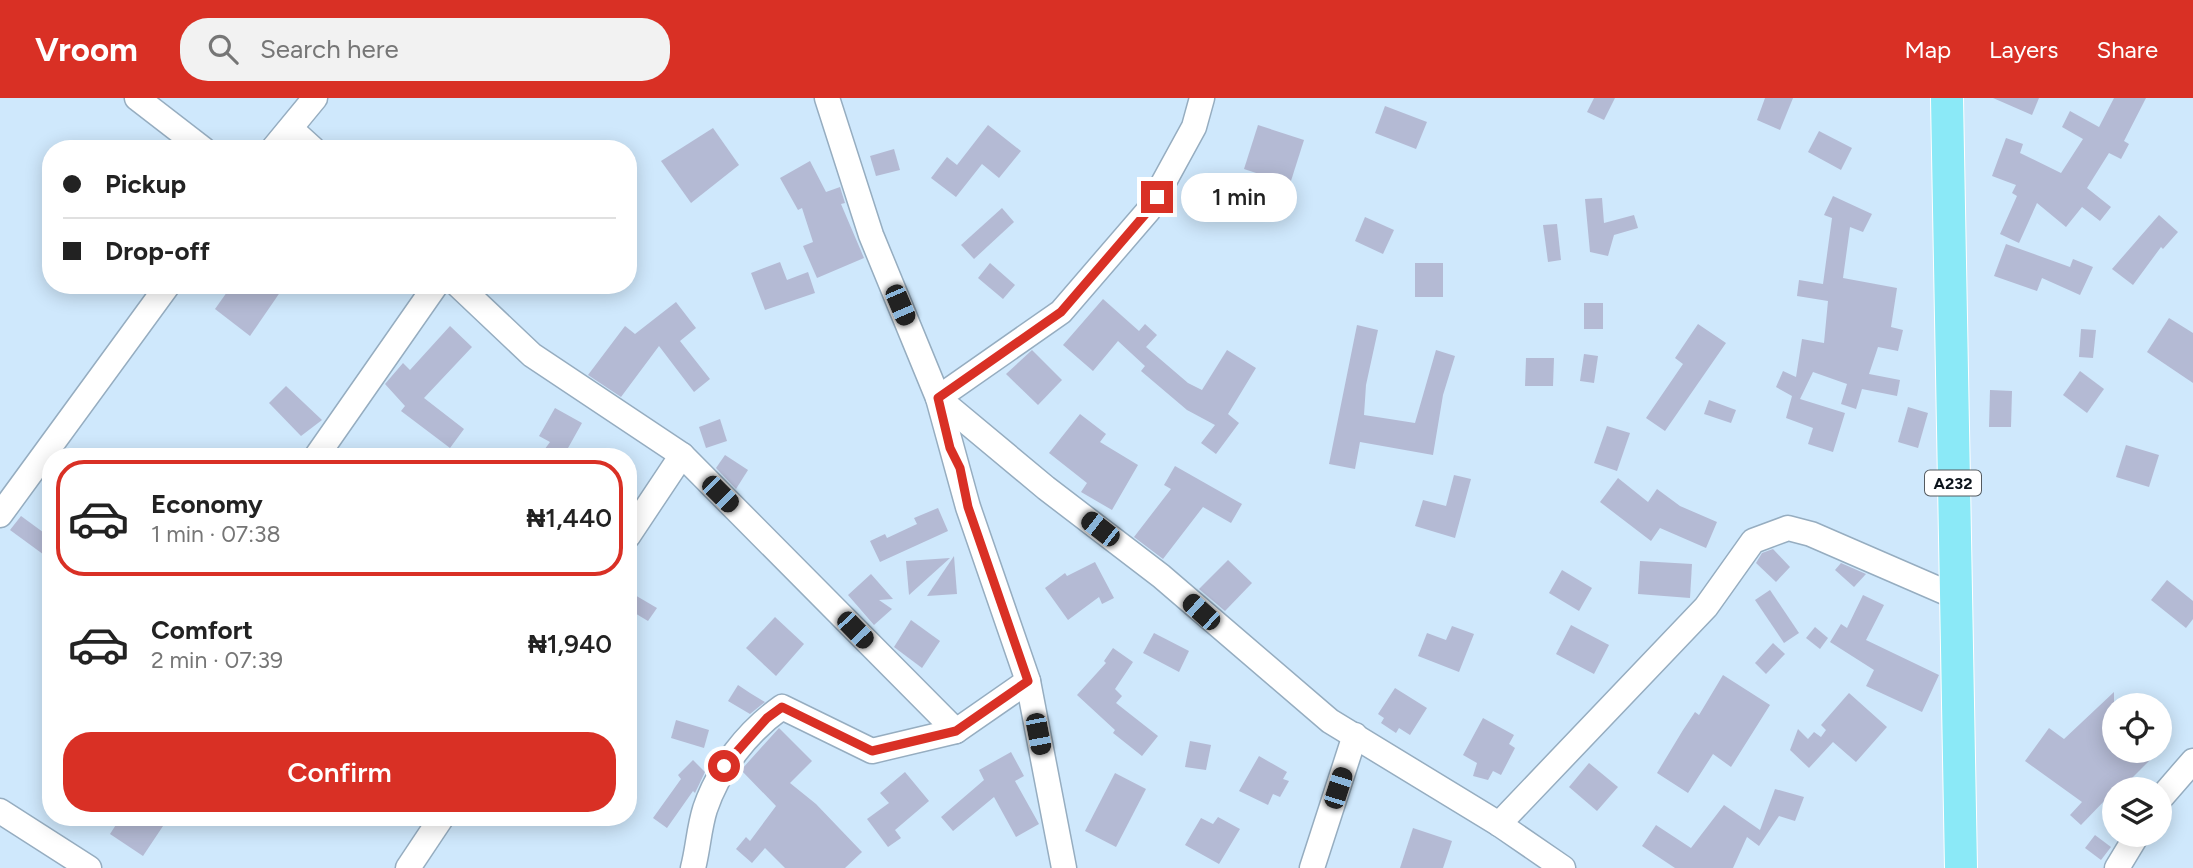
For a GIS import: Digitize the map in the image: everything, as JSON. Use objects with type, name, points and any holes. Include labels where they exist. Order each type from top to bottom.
[{"type":"main road","name":"A232","points":[[1947,98],[1961,868]]},
{"type":"street","points":[[138,98],[191,140]]},
{"type":"street","points":[[281,140],[315,98]]},
{"type":"street","points":[[827,98],[872,235],[938,398],[950,448],[960,468],[968,507],[1028,681],[1064,868]]},
{"type":"street","points":[[938,398],[1061,312],[1148,211],[1194,127],[1202,98]]},
{"type":"street","points":[[291,129],[303,140]]},
{"type":"street","points":[[49,448],[161,294]]},
{"type":"street","points":[[322,448],[430,294]]},
{"type":"street","points":[[468,294],[532,355],[682,455],[956,731]]},
{"type":"street","points":[[938,398],[1046,488],[1161,576],[1330,721],[1499,824],[1563,868]]},
{"type":"street","points":[[637,522],[682,455]]},
{"type":"street","points":[[0,515],[42,458]]},
{"type":"street","points":[[1499,824],[1706,607],[1753,541],[1788,528],[1811,534],[1954,596]]},
{"type":"street","points":[[693,868],[704,811],[724,766],[767,718],[782,707],[872,751],[956,731],[1028,681]]},
{"type":"street","points":[[1312,868],[1355,735]]},
{"type":"street","points":[[2172,785],[2193,761]]},
{"type":"street","points":[[0,811],[89,868]]},
{"type":"street","points":[[408,868],[436,826]]},
{"type":"street","points":[[2116,868],[2129,847]]},
{"type":"building","points":[[1594,98],[1615,98],[1604,120],[1587,112]]},
{"type":"building","points":[[1765,98],[1793,98],[1780,130],[1757,120]]},
{"type":"building","points":[[1993,98],[2039,98],[2032,115]]},
{"type":"building","points":[[2114,98],[2146,98],[2124,141],[2129,144],[2121,159],[2109,153],[2087,188],[2111,207],[2100,221],[2082,207],[2066,227],[2037,203],[2019,243],[2000,234],[2017,196],[2012,193],[2016,185],[1992,176],[2006,138],[2023,144],[2020,153],[2061,173],[2083,139],[2062,127],[2070,111],[2099,127]]},
{"type":"building","points":[[1385,106],[1427,122],[1416,149],[1375,133]]},
{"type":"building","points":[[988,125],[1021,151],[999,178],[982,164],[956,197],[931,178],[947,157],[957,165]]},
{"type":"building","points":[[1258,125],[1304,140],[1290,184],[1244,169]]},
{"type":"building","points":[[713,128],[739,165],[691,203],[661,161]]},
{"type":"building","points":[[1819,131],[1852,148],[1841,170],[1808,152]]},
{"type":"building","points":[[894,149],[900,170],[876,176],[870,156]]},
{"type":"building","points":[[810,161],[826,192],[840,187],[845,203],[841,204],[864,258],[817,278],[803,246],[813,242],[802,208],[798,210],[780,178]]},
{"type":"building","points":[[1833,196],[1872,214],[1863,232],[1850,227],[1843,278],[1897,288],[1891,327],[1903,330],[1898,351],[1878,347],[1869,374],[1900,380],[1897,396],[1862,389],[1856,409],[1841,404],[1847,384],[1813,372],[1800,399],[1845,413],[1833,452],[1808,444],[1813,428],[1786,418],[1792,396],[1776,387],[1783,371],[1796,377],[1802,339],[1824,343],[1828,301],[1797,296],[1799,280],[1823,284],[1832,218],[1824,215]]},
{"type":"building","points":[[1602,198],[1604,223],[1634,215],[1638,228],[1614,235],[1608,256],[1590,252],[1585,199]]},
{"type":"building","points":[[1002,208],[1014,222],[974,259],[961,245]]},
{"type":"building","points":[[2159,215],[2178,232],[2163,249],[2161,247],[2133,285],[2112,269]]},
{"type":"building","points":[[1365,217],[1394,230],[1383,254],[1355,241]]},
{"type":"building","points":[[1557,224],[1561,260],[1548,262],[1543,225]]},
{"type":"building","points":[[2006,244],[2070,267],[2073,259],[2093,267],[2080,295],[2042,278],[2037,291],[1994,276]]},
{"type":"building","points":[[780,262],[787,280],[808,272],[815,293],[765,310],[751,273]]},
{"type":"building","points":[[990,263],[1015,285],[1003,299],[978,278]]},
{"type":"building","points":[[1415,263],[1443,263],[1443,297],[1415,297]]},
{"type":"building","points":[[226,294],[279,294],[250,336],[215,309]]},
{"type":"building","points":[[1103,299],[1139,331],[1145,324],[1157,335],[1146,347],[1188,383],[1202,390],[1227,350],[1256,368],[1228,414],[1239,423],[1216,454],[1201,443],[1215,425],[1187,410],[1141,371],[1145,366],[1118,341],[1093,371],[1063,345]]},
{"type":"building","points":[[676,302],[696,328],[680,341],[710,379],[694,392],[659,346],[621,397],[588,375],[625,326],[635,334]]},
{"type":"building","points":[[1584,303],[1603,303],[1603,329],[1584,329]]},
{"type":"building","points":[[2169,318],[2193,333],[2193,383],[2147,352]]},
{"type":"building","points":[[1698,324],[1726,343],[1665,431],[1646,418],[1683,364],[1675,358]]},
{"type":"building","points":[[1357,325],[1378,330],[1366,385],[1364,415],[1415,423],[1436,350],[1455,356],[1443,395],[1433,455],[1360,442],[1355,469],[1329,464]]},
{"type":"building","points":[[450,326],[472,347],[424,398],[464,429],[450,448],[401,411],[405,406],[385,384],[403,363],[410,370]]},
{"type":"building","points":[[2081,329],[2096,330],[2093,358],[2079,357]]},
{"type":"building","points":[[1032,350],[1062,380],[1038,405],[1006,374]]},
{"type":"building","points":[[1584,354],[1598,356],[1594,383],[1580,381]]},
{"type":"building","points":[[1526,358],[1554,358],[1553,386],[1525,386]]},
{"type":"building","points":[[2080,371],[2104,389],[2087,413],[2063,395]]},
{"type":"building","points":[[286,386],[322,420],[301,436],[269,403]]},
{"type":"building","points":[[1990,390],[2012,391],[2011,427],[1989,427]]},
{"type":"building","points":[[1709,400],[1736,410],[1731,423],[1704,414]]},
{"type":"building","points":[[1908,407],[1928,413],[1918,448],[1898,442]]},
{"type":"building","points":[[555,408],[582,423],[568,448],[546,448],[550,442],[539,436]]},
{"type":"building","points":[[1080,414],[1106,434],[1100,442],[1138,465],[1112,510],[1081,492],[1087,483],[1049,453]]},
{"type":"building","points":[[720,419],[727,441],[706,448],[699,427]]},
{"type":"building","points":[[1607,426],[1630,433],[1617,471],[1594,463]]},
{"type":"building","points":[[2126,445],[2159,455],[2149,487],[2116,477]]},
{"type":"building","points":[[725,455],[748,470],[736,489],[716,468]]},
{"type":"building","points":[[1175,466],[1242,504],[1231,523],[1203,507],[1163,559],[1134,537],[1171,489],[1164,485]]},
{"type":"building","points":[[1454,475],[1471,479],[1455,538],[1415,526],[1423,500],[1446,506]]},
{"type":"building","points":[[1618,478],[1648,502],[1657,489],[1680,506],[1717,522],[1706,548],[1660,528],[1651,541],[1600,502]]},
{"type":"building","points":[[938,508],[948,531],[880,562],[870,541],[885,534],[887,538],[917,524],[914,518]]},
{"type":"building","points":[[21,516],[42,531],[42,553],[10,530]]},
{"type":"building","points":[[1773,549],[1790,567],[1776,582],[1756,563],[1762,553]]},
{"type":"building","points":[[954,556],[957,594],[927,596]]},
{"type":"building","points":[[950,558],[909,595],[906,561]]},
{"type":"building","points":[[1228,560],[1252,583],[1225,611],[1199,589]]},
{"type":"building","points":[[1640,561],[1692,564],[1690,598],[1638,594]]},
{"type":"building","points":[[1095,562],[1114,598],[1102,604],[1099,597],[1068,620],[1045,588],[1065,573],[1067,576]]},
{"type":"building","points":[[1841,563],[1866,574],[1854,587],[1835,570]]},
{"type":"building","points":[[1562,570],[1592,588],[1579,611],[1549,593]]},
{"type":"building","points":[[871,574],[893,599],[879,600],[892,609],[874,625],[848,595]]},
{"type":"building","points":[[2167,580],[2193,601],[2193,619],[2186,628],[2151,600]]},
{"type":"building","points":[[1770,590],[1799,633],[1784,643],[1755,600]]},
{"type":"building","points":[[1863,595],[1884,605],[1866,640],[1939,675],[1922,712],[1866,686],[1874,670],[1830,642],[1841,624],[1847,628]]},
{"type":"building","points":[[637,596],[657,608],[648,621],[637,614]]},
{"type":"building","points":[[775,617],[804,644],[776,676],[746,648]]},
{"type":"building","points":[[911,620],[940,641],[922,668],[894,647]]},
{"type":"building","points":[[1571,625],[1609,645],[1594,674],[1556,654]]},
{"type":"building","points":[[1452,626],[1474,634],[1459,672],[1418,656],[1427,633],[1446,640]]},
{"type":"building","points":[[1815,627],[1828,638],[1820,649],[1806,638]]},
{"type":"building","points":[[1154,633],[1189,651],[1179,672],[1143,653]]},
{"type":"building","points":[[1773,643],[1785,654],[1766,674],[1755,663]]},
{"type":"building","points":[[1113,648],[1133,662],[1115,689],[1122,696],[1116,703],[1158,736],[1142,756],[1113,733],[1115,730],[1077,695],[1106,663],[1104,661]]},
{"type":"building","points":[[1723,675],[1770,705],[1731,767],[1713,754],[1688,793],[1657,773],[1695,712],[1699,715]]},
{"type":"building","points":[[738,685],[765,702],[750,714],[728,701]]},
{"type":"building","points":[[1395,688],[1427,708],[1410,735],[1399,728],[1396,733],[1381,723],[1384,718],[1378,714]]},
{"type":"building","points":[[1849,693],[1887,727],[1856,762],[1833,742],[1809,768],[1790,750],[1798,729],[1808,739],[1814,732],[1821,737],[1826,730],[1821,725]]},
{"type":"building","points":[[2102,703],[2102,763],[2147,763],[2133,777],[2102,777],[2102,803],[2081,825],[2070,815],[2082,802],[2025,761],[2049,728],[2064,739]]},
{"type":"building","points":[[1483,718],[1514,735],[1509,744],[1515,748],[1501,775],[1493,771],[1488,780],[1473,776],[1477,763],[1463,755]]},
{"type":"building","points":[[676,720],[709,730],[704,748],[671,738]]},
{"type":"building","points":[[779,728],[812,761],[790,783],[816,804],[862,852],[845,868],[785,868],[765,848],[752,863],[736,849],[746,837],[750,841],[776,806],[741,770]]},
{"type":"building","points":[[1190,741],[1211,745],[1206,770],[1185,767]]},
{"type":"building","points":[[1011,752],[1024,776],[1015,781],[1039,824],[1016,837],[994,797],[953,831],[941,817],[984,780],[979,770]]},
{"type":"building","points":[[1259,756],[1287,772],[1283,779],[1289,781],[1280,797],[1273,794],[1268,805],[1239,791]]},
{"type":"building","points":[[693,760],[705,772],[695,793],[693,791],[667,828],[653,818],[681,779],[678,775]]},
{"type":"building","points":[[1589,763],[1618,787],[1597,811],[1569,787]]},
{"type":"building","points":[[905,772],[929,801],[895,830],[901,838],[888,847],[867,819],[889,803],[880,793]]},
{"type":"building","points":[[1115,773],[1146,789],[1116,847],[1085,831]]},
{"type":"building","points":[[1775,789],[1804,797],[1795,821],[1779,816],[1759,846],[1747,837],[1733,868],[1675,868],[1642,846],[1656,825],[1691,848],[1724,805],[1760,830]]},
{"type":"building","points":[[1218,817],[1240,829],[1219,864],[1185,845],[1201,818],[1213,824]]},
{"type":"building","points":[[115,826],[163,826],[143,856],[110,834]]},
{"type":"building","points":[[1413,828],[1452,841],[1443,868],[1400,868]]},
{"type":"building","points":[[2095,835],[2102,840],[2102,847],[2111,847],[2101,860],[2085,848]]},
{"type":"route","points":[[724,766],[767,718],[782,707],[872,751],[956,731],[1028,681],[968,507],[960,468],[950,448],[938,398],[1061,312],[1157,197]]}]
